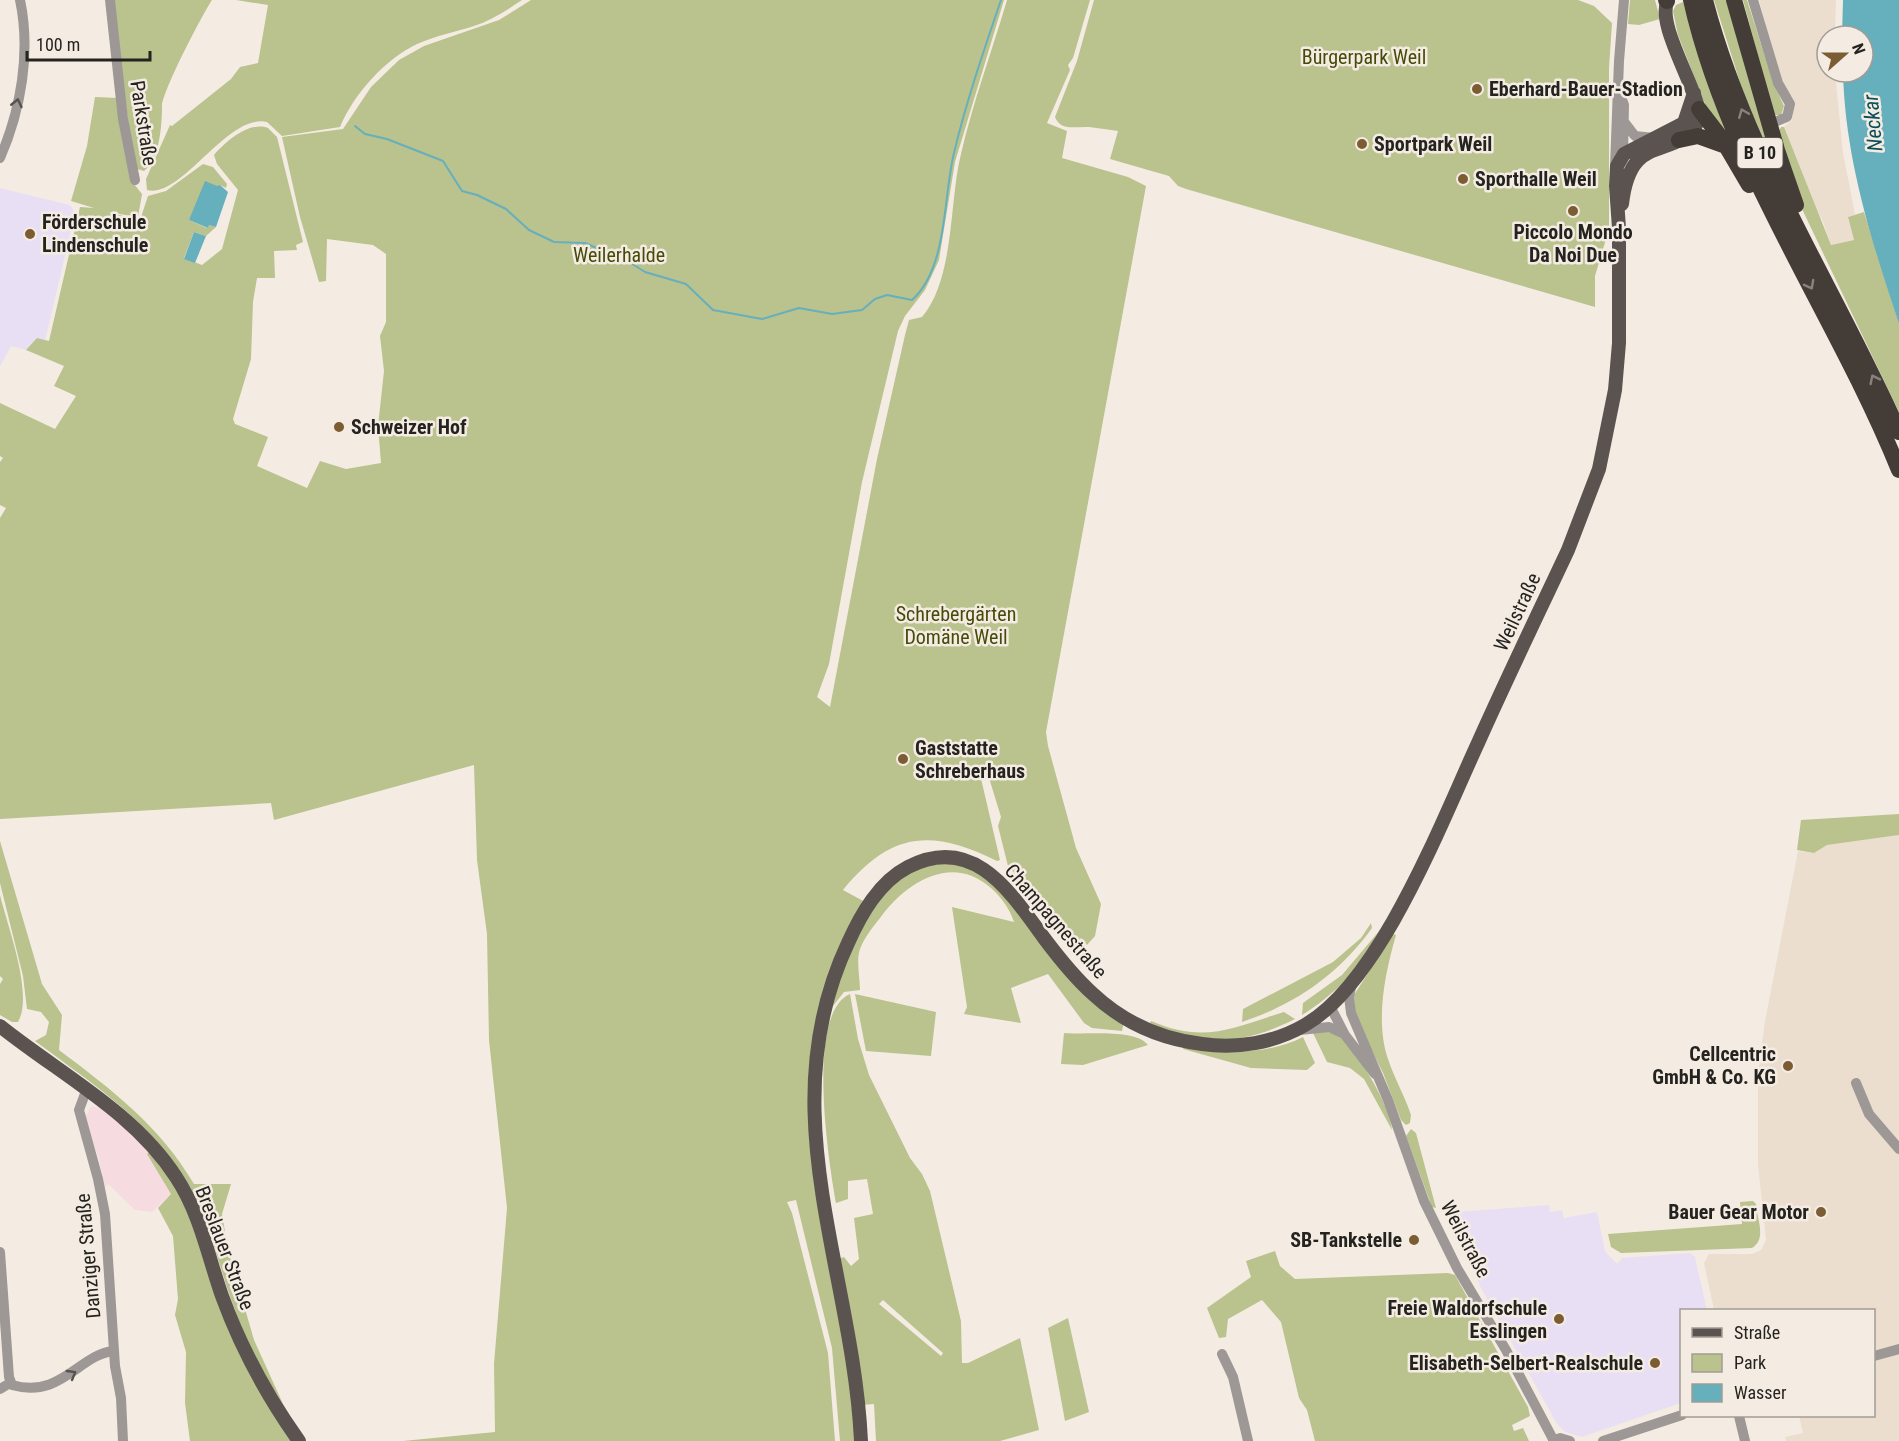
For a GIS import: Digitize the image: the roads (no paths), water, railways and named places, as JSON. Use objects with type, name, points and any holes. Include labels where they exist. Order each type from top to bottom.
[{"type":"highway","name":"B 10","points":[[1690,0],[1730,120],[1783,233],[1858,379],[1899,470]]},
{"type":"highway","name":"B 10","points":[[1705,0],[1726,69],[1758,147],[1899,432]]},
{"type":"highway","points":[[1734,0],[1789,187],[1816,248],[1833,298]]},
{"type":"highway","points":[[1696,101],[1727,147],[1764,212],[1783,233]]},
{"type":"highway","points":[[1679,140],[1701,136],[1727,147]]},
{"type":"main road","points":[[1623,194],[1630,169],[1640,156],[1679,140],[1697,123],[1696,101],[1667,22],[1665,9],[1667,0]]},
{"type":"main road","points":[[1615,174],[1624,154],[1684,123],[1696,101]]},
{"type":"main road","name":"Weilstraße","points":[[1330,1006],[1352,983],[1380,943],[1427,851],[1568,550],[1591,494],[1603,453],[1615,390],[1619,343],[1619,228],[1615,174]]},
{"type":"main road","name":"Weilstraße","points":[[1619,228],[1623,194]]},
{"type":"main road","name":"Champagnestraße","points":[[861,1441],[857,1400],[814,1137],[813,1083],[821,1021],[837,966],[867,907],[892,878],[911,865],[940,858],[960,860],[986,871],[1010,892],[1054,952],[1093,994],[1122,1016],[1156,1033],[1188,1042],[1232,1046],[1261,1042],[1318,1023],[1330,1006]]},
{"type":"main road","name":"Breslauer Straße","points":[[0,1026],[136,1130],[178,1179],[194,1210],[242,1345],[267,1393],[299,1441]]},
{"type":"street","points":[[0,158],[16,111],[23,71],[24,36],[20,0]]},
{"type":"street","name":"Parkstraße","points":[[110,0],[124,126],[135,180]]},
{"type":"street","name":"Weilstraße","points":[[1615,174],[1624,0]]},
{"type":"street","points":[[1754,0],[1778,83],[1790,107],[1785,119],[1770,124]]},
{"type":"street","name":"Weilstraße","points":[[1618,88],[1624,105],[1625,122],[1623,194]]},
{"type":"street","points":[[1625,122],[1631,132],[1639,137],[1657,137]]},
{"type":"street","points":[[1616,138],[1624,154],[1628,157],[1640,156]]},
{"type":"street","name":"Weilstraße","points":[[1352,983],[1349,1003],[1356,1026],[1368,1049],[1430,1214],[1553,1441]]},
{"type":"street","points":[[1330,1006],[1356,1026]]},
{"type":"street","name":"Weilstraße","points":[[1330,1006],[1345,1035],[1379,1079]]},
{"type":"street","points":[[1318,1023],[1333,1027],[1345,1035]]},
{"type":"street","points":[[1857,1083],[1869,1114],[1899,1149]]},
{"type":"street","name":"Danziger Straße","points":[[86,1091],[79,1110],[105,1210],[113,1351],[116,1384],[121,1398],[123,1441]]},
{"type":"street","points":[[0,1252],[4,1347],[10,1383]]},
{"type":"street","points":[[1875,1356],[1899,1349]]},
{"type":"street","points":[[10,1383],[15,1386],[45,1386],[61,1380],[104,1353],[113,1351]]},
{"type":"street","points":[[1222,1354],[1233,1377],[1248,1441]]},
{"type":"street","points":[[0,1389],[10,1383]]},
{"type":"street","points":[[1603,1441],[1680,1416]]},
{"type":"street","points":[[1739,1417],[1745,1441]]},
{"type":"street","points":[[1553,1441],[1560,1438],[1570,1441]]},
{"type":"water","name":"Neckar","points":[[1843,0],[1899,0],[1899,324],[1870,231],[1854,168],[1845,104],[1844,84],[1875,84],[1875,24],[1842,24]]},
{"type":"water","points":[[205,181],[220,185],[228,192],[216,227],[209,225],[208,228],[189,220]]},
{"type":"water","points":[[194,232],[206,236],[195,263],[184,259]]},
{"type":"waterway","points":[[355,126],[365,134],[387,139],[443,161],[462,191],[477,195],[506,209],[529,230],[554,242],[585,243],[631,263],[645,272],[686,284],[713,310],[762,319],[799,308],[832,314],[862,310],[875,299],[887,295],[912,300],[924,286],[932,270],[942,231],[954,153],[1001,0]]},
{"type":"place","name":"Eberhard-Bauer-Stadion","points":[[1477,89]]},
{"type":"place","name":"Sportpark Weil","points":[[1362,144]]},
{"type":"place","name":"Sporthalle Weil","points":[[1463,179]]},
{"type":"place","name":"Piccolo Mondo Da Noi Due","points":[[1573,211]]},
{"type":"place","name":"Förderschule Lindenschule","points":[[30,234]]},
{"type":"place","name":"Schweizer Hof","points":[[339,427]]},
{"type":"place","name":"Gaststatte Schreberhaus","points":[[903,759]]},
{"type":"place","name":"Cellcentric GmbH & Co. KG","points":[[1788,1066]]},
{"type":"place","name":"Bauer Gear Motor","points":[[1821,1212]]},
{"type":"place","name":"SB-Tankstelle","points":[[1414,1240]]},
{"type":"place","name":"Freie Waldorfschule Esslingen","points":[[1559,1319]]},
{"type":"place","name":"Elisabeth-Selbert-Realschule","points":[[1655,1363]]},
{"type":"park label","name":"Bürgerpark Weil","points":[[1364,57]]},
{"type":"park label","name":"Weilerhalde","points":[[619,255]]},
{"type":"park label","name":"Schrebergärten Domäne Weil","points":[[956,626]]}]
